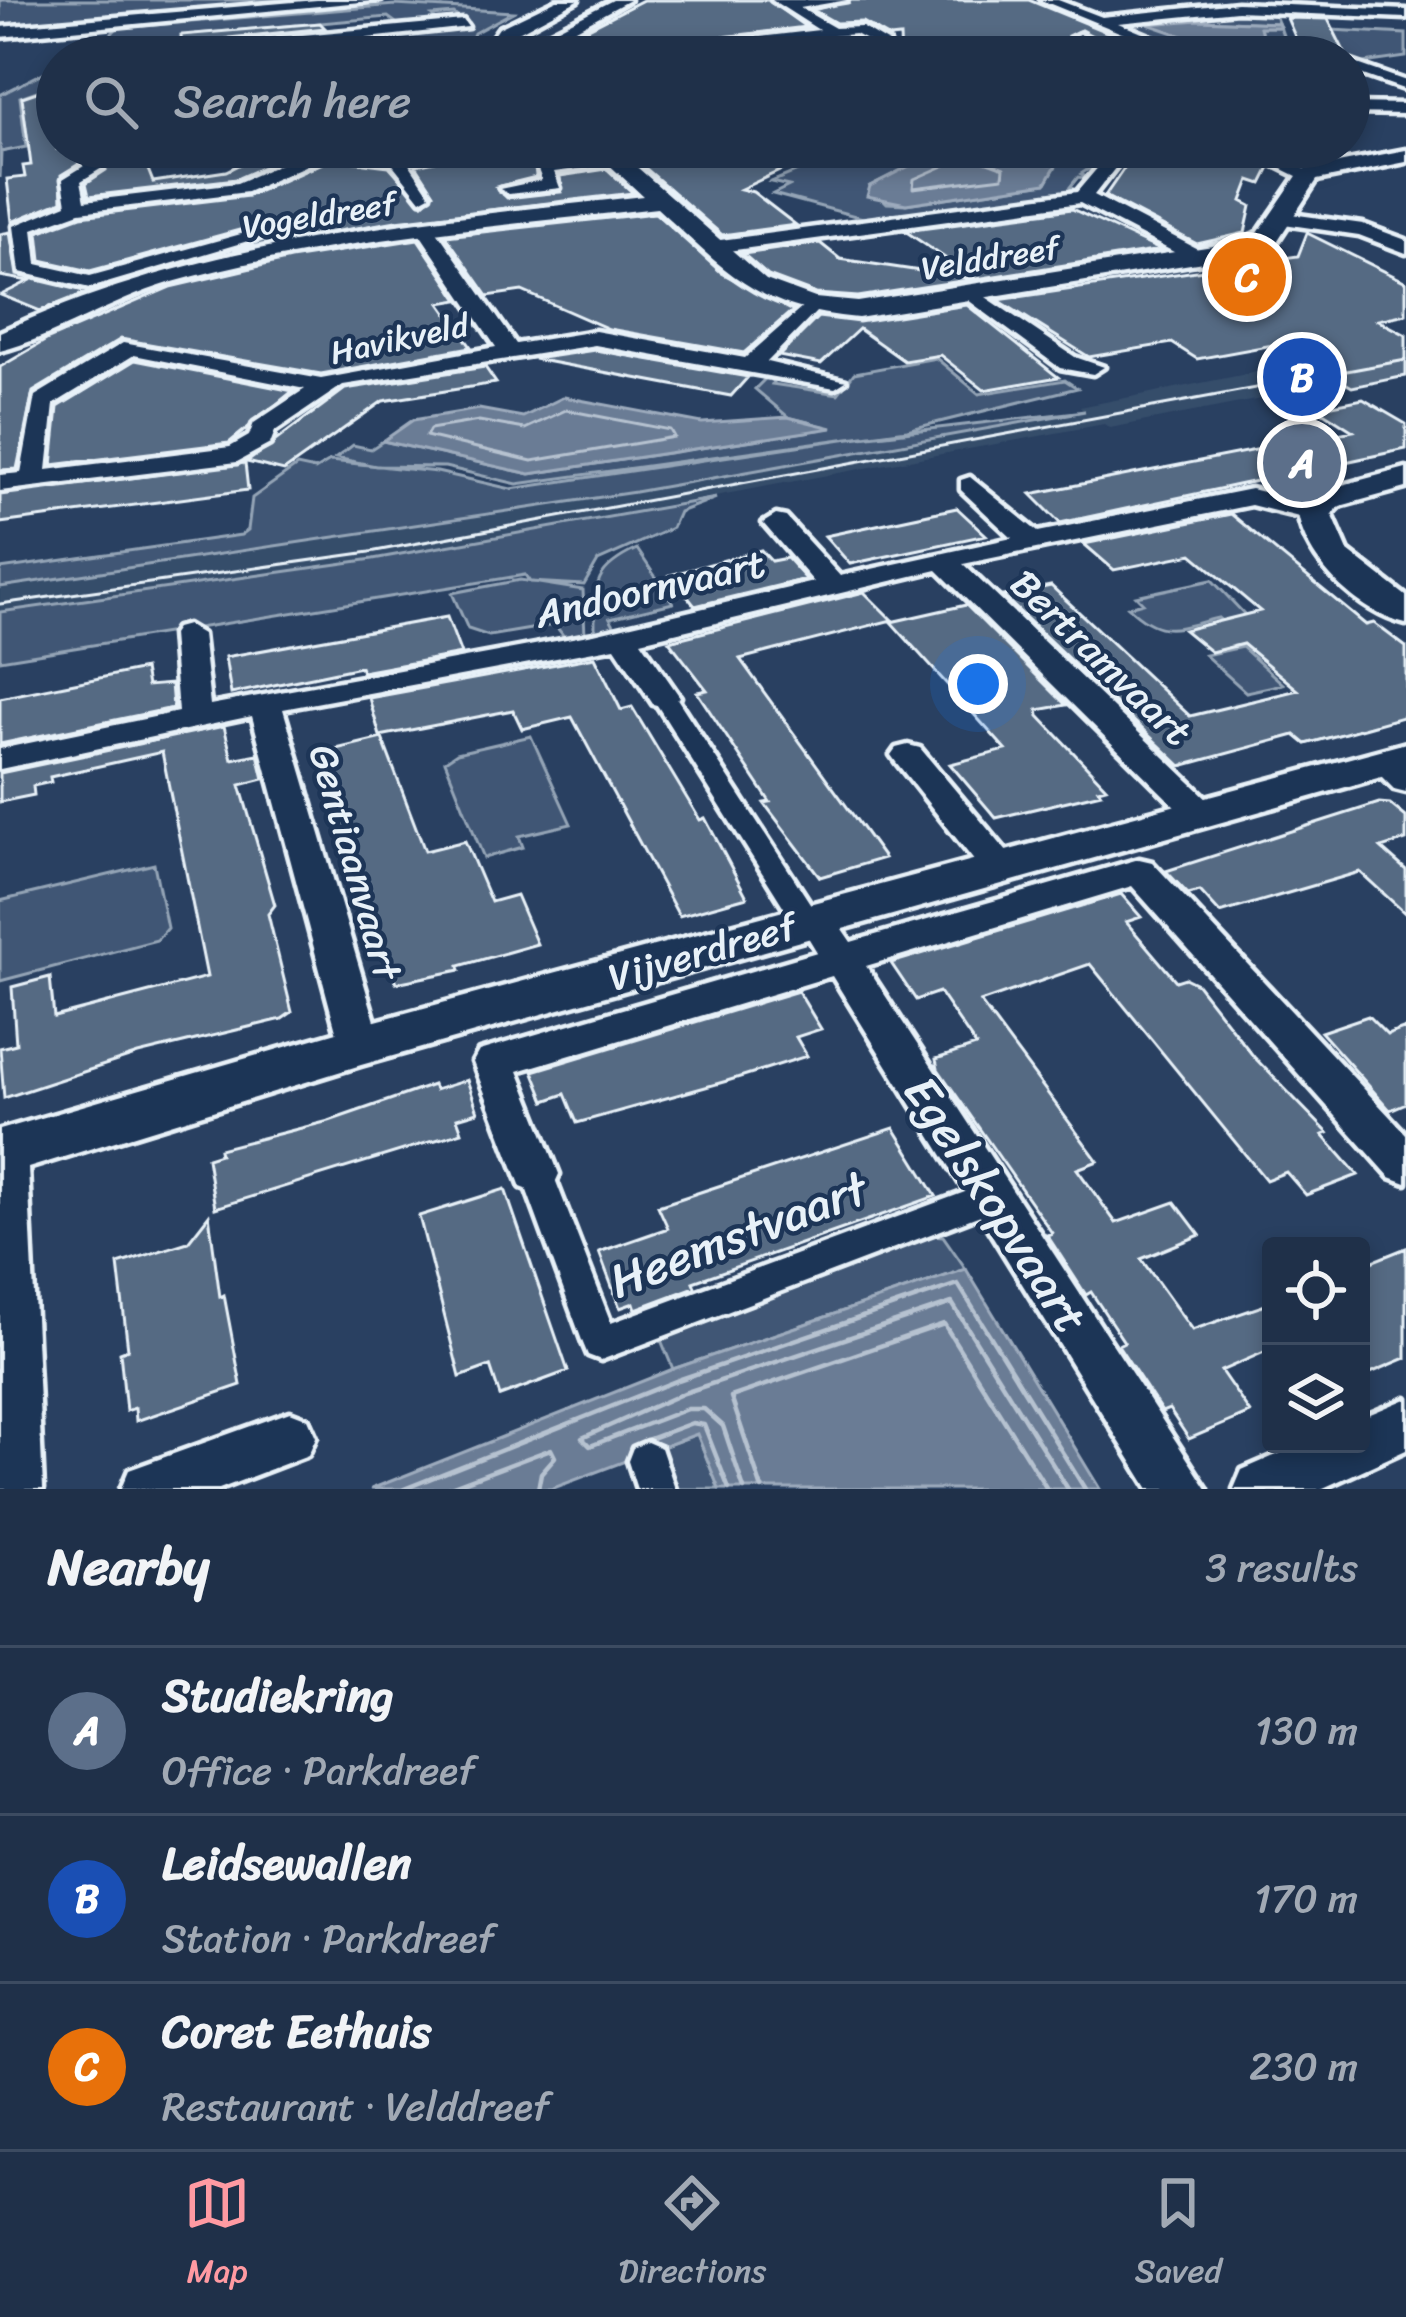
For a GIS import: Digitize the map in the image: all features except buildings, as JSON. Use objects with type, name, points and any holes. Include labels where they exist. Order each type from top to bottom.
[{"type":"street","points":[[0,32],[356,0]]},
{"type":"street","points":[[304,5],[374,0]]},
{"type":"street","points":[[553,36],[623,0]]},
{"type":"street","points":[[782,3],[841,0]]},
{"type":"street","points":[[1047,0],[1140,36]]},
{"type":"street","points":[[529,2],[569,4]]},
{"type":"street","points":[[782,3],[834,33]]},
{"type":"street","points":[[504,36],[569,4]]},
{"type":"street","points":[[1102,21],[1237,7],[1406,14]]},
{"type":"street","points":[[329,36],[463,24]]},
{"type":"street","points":[[795,36],[782,28],[818,25]]},
{"type":"street","points":[[806,36],[857,30],[869,36]]},
{"type":"street","points":[[1370,64],[1388,62]]},
{"type":"street","points":[[1370,73],[1406,86]]},
{"type":"street","points":[[1370,109],[1406,110]]},
{"type":"street","points":[[1370,163],[1406,156]]},
{"type":"street","points":[[77,207],[72,178],[91,168]]},
{"type":"street","points":[[255,219],[77,207],[23,226],[27,268],[90,282],[255,219],[310,168]]},
{"type":"street","points":[[403,168],[421,195]]},
{"type":"street","points":[[509,190],[554,184],[542,168]]},
{"type":"street","name":"Velddreef","points":[[625,168],[757,285],[811,307],[858,310],[1200,258],[1267,238],[1284,218],[1298,185],[1309,176]]},
{"type":"street","points":[[1083,197],[1107,168]]},
{"type":"street","points":[[1292,168],[1309,176],[1348,168]]},
{"type":"street","points":[[713,247],[1083,197],[1200,258]]},
{"type":"street","name":"Vogeldreef","points":[[0,343],[42,321],[141,284],[255,219],[427,231],[661,200]]},
{"type":"street","points":[[1284,218],[1363,230],[1406,247]]},
{"type":"street","points":[[427,231],[508,350]]},
{"type":"street","points":[[971,293],[1068,363],[1094,367]]},
{"type":"street","points":[[750,366],[811,307]]},
{"type":"street","name":"Havikveld","points":[[0,483],[237,454],[261,439],[263,428],[336,379],[595,338],[835,382]]},
{"type":"street","points":[[33,478],[43,400],[130,348],[325,386]]},
{"type":"street","points":[[1406,478],[1328,499],[1315,513],[1316,534],[1338,561],[1406,613]]},
{"type":"street","points":[[970,485],[1033,542]]},
{"type":"street","name":"Andoornvaart","points":[[0,759],[265,703],[623,637],[944,560],[1251,497],[1315,513]]},
{"type":"street","points":[[776,523],[834,586]]},
{"type":"street","name":"Bertramvaart","points":[[944,560],[1202,813]]},
{"type":"street","points":[[187,634],[195,718]]},
{"type":"street","points":[[623,637],[820,933],[1139,871],[1406,1164]]},
{"type":"street","name":"Gentiaanvaart","points":[[265,703],[361,1045]]},
{"type":"street","points":[[908,755],[1000,868]]},
{"type":"street","name":"Vijverdreef","points":[[0,1154],[361,1045],[820,933],[1000,868],[1202,813],[1399,767]]},
{"type":"street","name":"Heemstvaart","points":[[820,933],[494,1062],[601,1343],[992,1196]]},
{"type":"street","name":"Egelskopvaart","points":[[820,933],[1180,1489]]},
{"type":"street","points":[[0,1167],[9,1489]]},
{"type":"street","points":[[1261,1489],[1406,1424]]},
{"type":"street","points":[[148,1489],[290,1437]]},
{"type":"shaded area","points":[[0,0],[335,0],[0,29]]},
{"type":"shaded area","points":[[395,5],[513,12],[473,36],[357,35],[467,25],[454,14],[432,16],[440,24],[403,28],[388,17],[190,36],[109,36],[117,28]]},
{"type":"shaded area","points":[[1273,9],[1278,23],[1199,20],[1197,36],[1150,36],[1116,23]]},
{"type":"shaded area","points":[[1260,27],[1280,27],[1283,36],[1262,36]]},
{"type":"shaded area","points":[[1294,28],[1406,34],[1406,57],[1370,62],[1370,36],[1297,36]]},
{"type":"shaded area","points":[[36,77],[36,91],[20,97],[26,147],[1,152],[0,178],[0,95]]},
{"type":"shaded area","points":[[805,168],[905,168],[870,186],[887,203],[906,204],[1046,183],[1055,168],[1090,168],[1081,174],[1090,179],[1078,177],[1070,187],[1080,193],[1007,199],[1011,204],[874,221],[773,194],[789,186],[771,182]]},
{"type":"shaded area","points":[[1406,344],[1406,376],[1326,392],[1318,388],[1110,428],[1104,424],[373,559],[0,612],[0,587],[635,492],[1083,411],[1080,407],[1282,367],[1278,364]]},
{"type":"shaded area","points":[[936,358],[979,394],[1065,380],[1077,388],[907,430],[517,484],[445,467],[376,466],[336,458],[353,445],[371,449],[383,441],[530,474],[830,428],[788,417],[755,389],[769,375],[776,376],[772,384],[838,394],[854,373]]},
{"type":"shaded area","points":[[1085,411],[635,492],[0,587],[0,569],[241,535],[248,530],[252,498],[297,466],[315,470],[330,461],[437,472],[511,489],[843,439]]},
{"type":"shaded area","points":[[716,498],[679,512],[672,528],[598,561],[584,585],[530,582],[525,575],[0,660],[0,612],[373,559]]},
{"type":"shaded area","points":[[637,549],[673,603],[610,618],[616,629],[595,633],[595,603],[603,572]]},
{"type":"shaded area","points":[[520,580],[583,590],[585,636],[565,638],[555,625],[489,636],[468,629],[452,593]]},
{"type":"shaded area","points":[[1212,580],[1248,618],[1225,624],[1218,618],[1170,628],[1150,624],[1128,607],[1143,603],[1136,596]]},
{"type":"shaded area","points":[[1242,647],[1283,684],[1246,692],[1205,655]]},
{"type":"shaded area","points":[[531,736],[571,824],[519,836],[523,847],[484,858],[445,761],[457,753]]},
{"type":"shaded area","points":[[154,864],[167,928],[157,940],[0,981],[0,901]]},
{"type":"shaded area","points":[[922,1234],[943,1236],[966,1269],[673,1369],[659,1335]]},
{"type":"shaded area","points":[[697,1434],[719,1489],[670,1489],[656,1449]]},
{"type":"water","points":[[1199,20],[1278,23],[1280,27],[1260,27],[1262,36],[1183,36],[1148,24]]},
{"type":"water","points":[[905,168],[1054,168],[1046,183],[906,204],[867,196],[870,186]]},
{"type":"water","points":[[564,397],[702,423],[788,417],[832,428],[530,474],[383,441],[413,420],[479,409],[523,417]]},
{"type":"water","points":[[966,1269],[1100,1489],[719,1489],[697,1434],[551,1489],[371,1489],[673,1369]]},
{"type":"tram line","points":[[0,604],[370,552],[1406,360]]},
{"type":"place","name":"Coret Eethuis","points":[[1247,277]]},
{"type":"place","name":"Leidsewallen","points":[[1302,377]]},
{"type":"place","name":"Studiekring","points":[[1302,463]]}]
